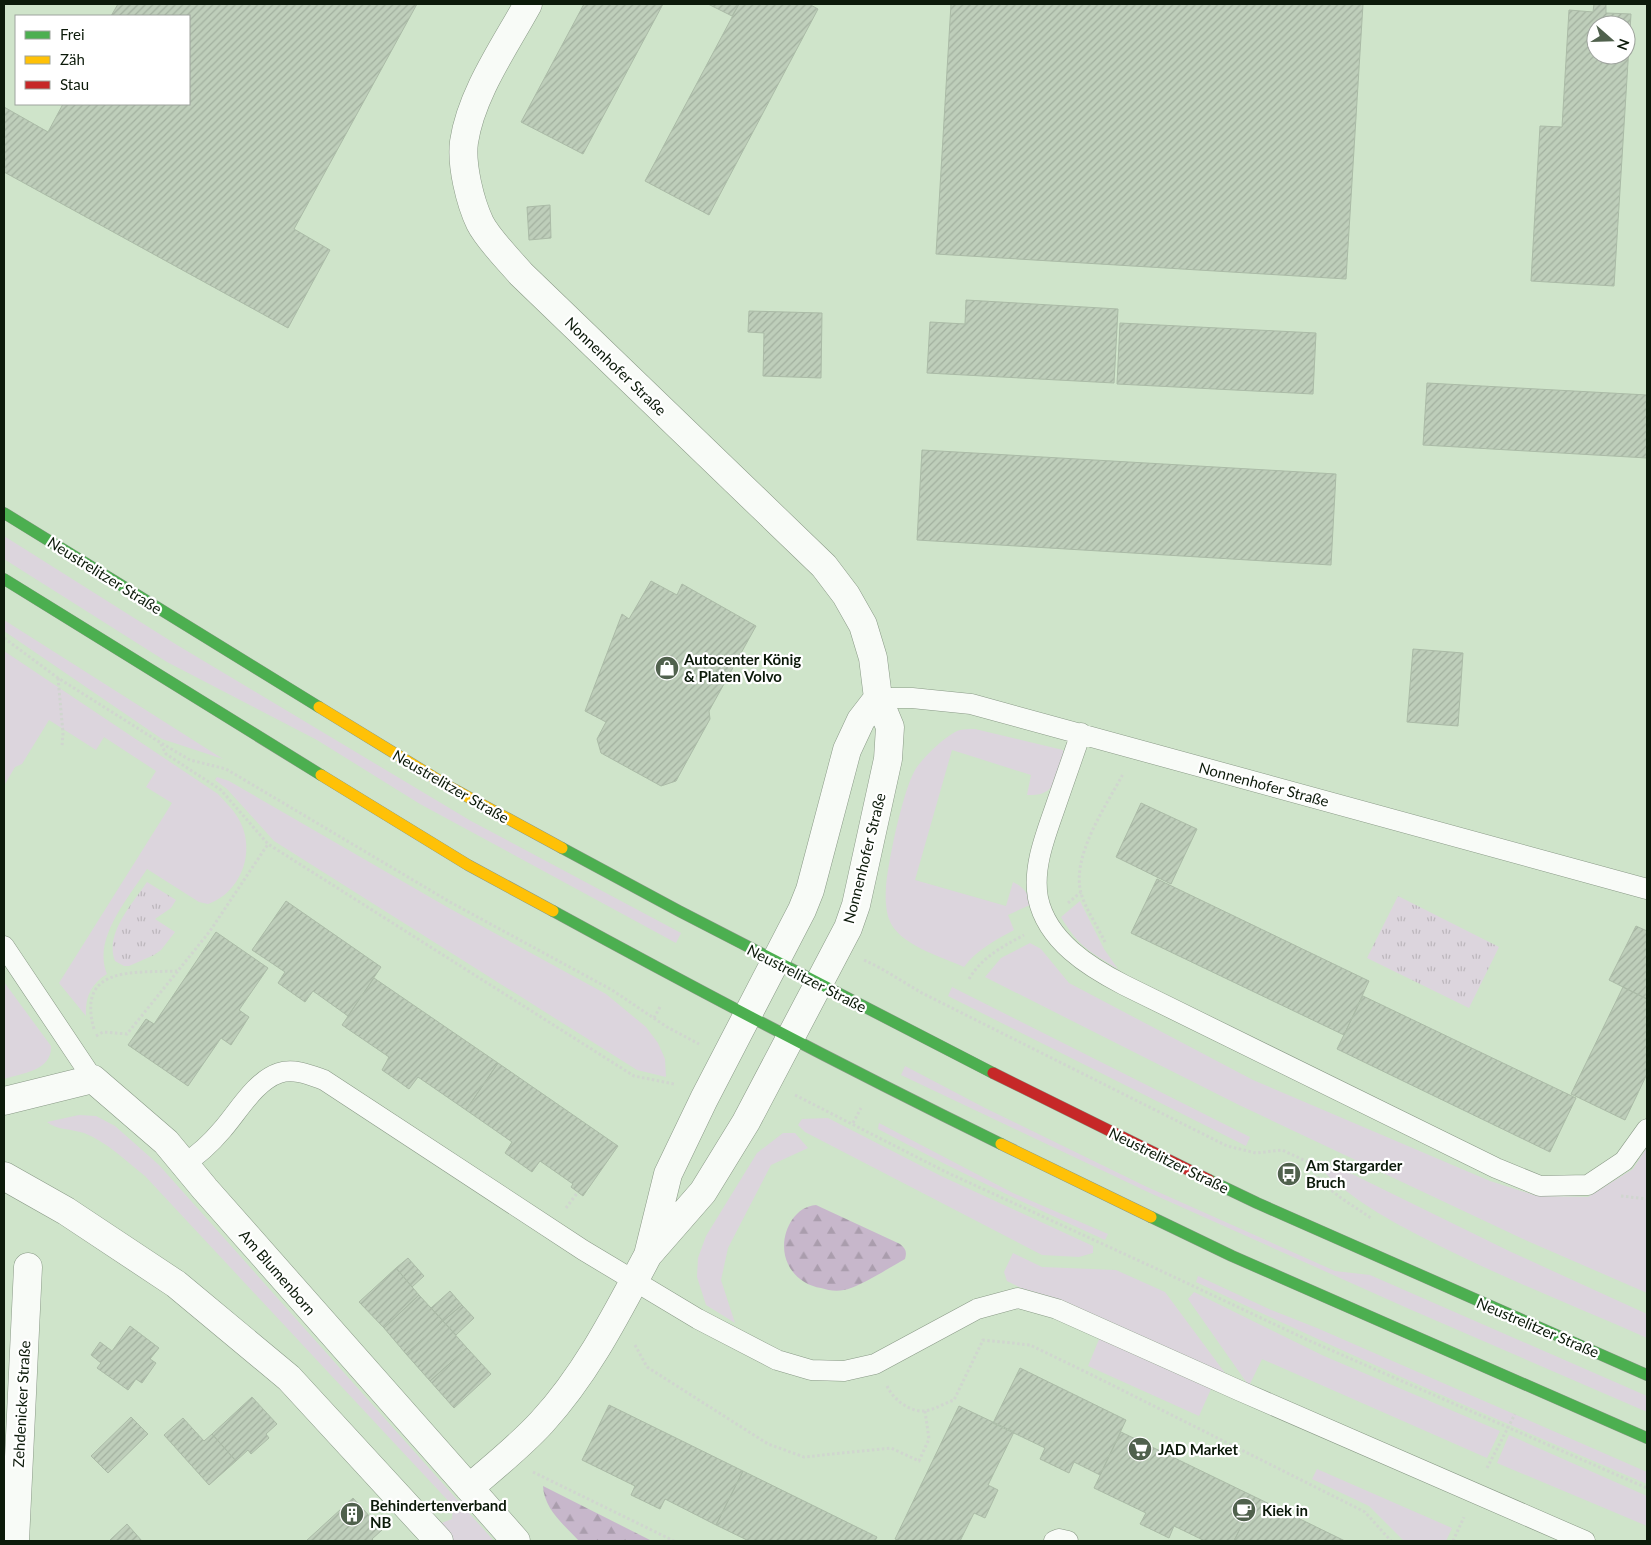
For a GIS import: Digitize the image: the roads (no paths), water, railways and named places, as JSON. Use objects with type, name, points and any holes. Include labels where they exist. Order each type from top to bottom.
[{"type":"main road","name":"Neustrelitzer Straße","points":[[4,513],[448,786],[678,911],[1038,1097],[1257,1203],[1647,1375]]},
{"type":"main road","points":[[4,578],[468,865],[790,1038],[1011,1150],[1232,1256],[1647,1438]]},
{"type":"street","name":"Nonnenhofer Straße","points":[[528,4],[482,88],[467,129],[464,144],[465,170],[472,204],[481,225],[521,274],[824,566],[846,595],[863,626],[873,658],[878,698],[890,727],[888,759],[856,905],[848,928],[746,1122],[703,1192],[648,1255]]},
{"type":"street","points":[[468,1488],[512,1452],[543,1421],[575,1381],[595,1352],[648,1255],[668,1174],[704,1099],[802,910],[810,890],[847,750],[861,720],[878,698]]},
{"type":"street","points":[[4,1101],[93,1079]]},
{"type":"street","name":"Am Blumenborn","points":[[93,1079],[166,1142],[516,1541]]},
{"type":"street","points":[[4,1176],[66,1212],[176,1284],[289,1378],[439,1541]]},
{"type":"street","name":"Zehdenicker Straße","points":[[15,1541],[28,1267]]},
{"type":"lane","name":"Nonnenhofer Straße","points":[[878,698],[912,698],[971,704],[1647,889]]},
{"type":"lane","points":[[1081,733],[1041,850],[1037,876],[1038,898],[1047,920],[1061,940],[1082,960],[1124,985],[1496,1168],[1540,1186],[1588,1185],[1624,1161],[1647,1129]]},
{"type":"lane","points":[[4,946],[93,1079]]},
{"type":"lane","points":[[184,1164],[199,1154],[221,1132],[261,1083],[280,1072],[304,1072],[324,1080],[634,1281],[698,1319],[777,1360],[811,1370],[844,1371],[875,1364],[977,1309],[1018,1298],[1057,1309],[1585,1541]]},
{"type":"lane","points":[[1054,1541],[1059,1539],[1068,1541]]},
{"type":"place","name":"Autocenter König & Platen Volvo","points":[[667,668]]},
{"type":"place","name":"Am Stargarder Bruch","points":[[1289,1174]]},
{"type":"place","name":"JAD Market","points":[[1140,1449]]},
{"type":"place","name":"Kiek in","points":[[1244,1510]]},
{"type":"place","name":"Behindertenverband NB","points":[[352,1514]]}]
